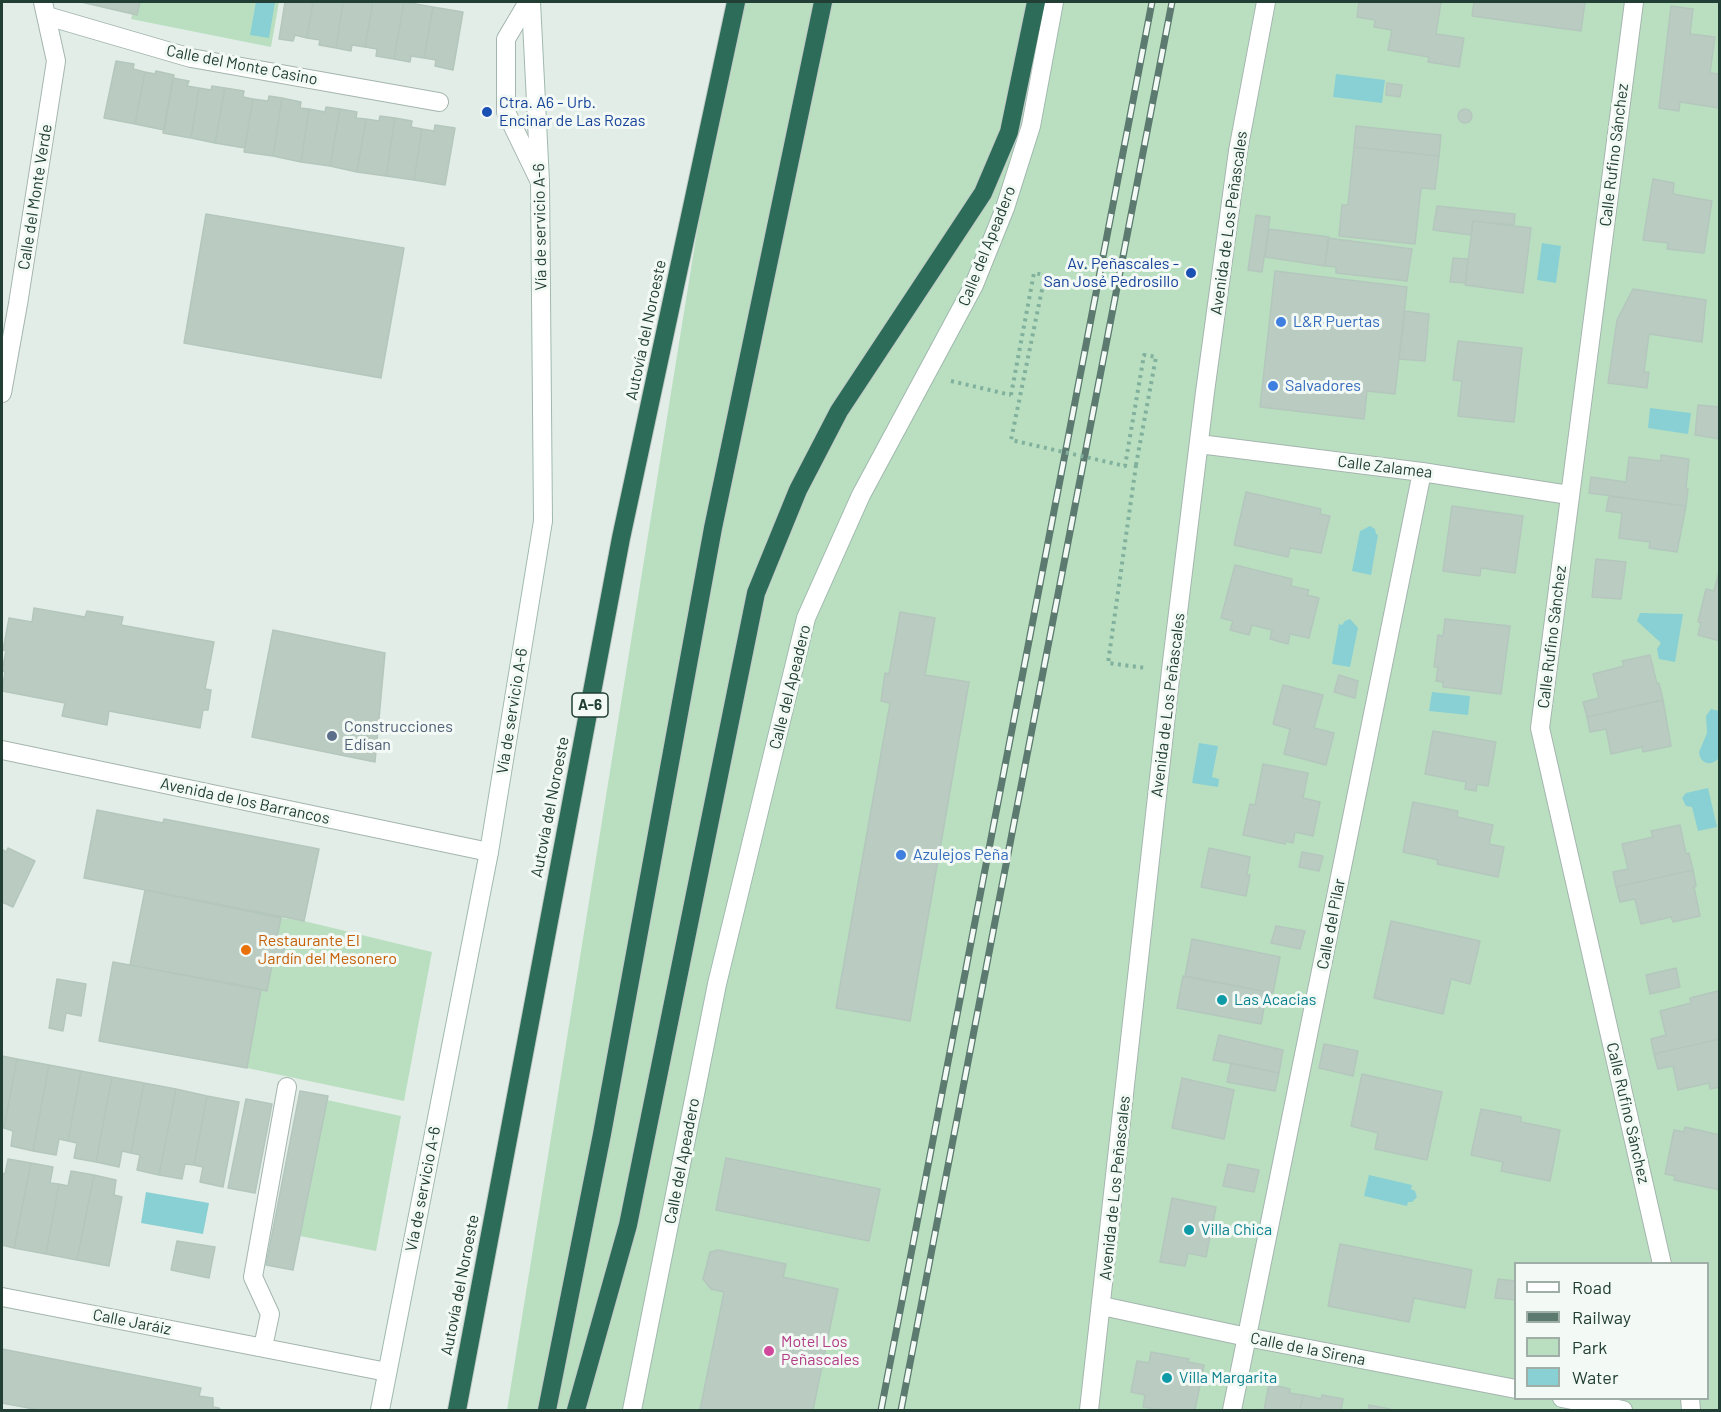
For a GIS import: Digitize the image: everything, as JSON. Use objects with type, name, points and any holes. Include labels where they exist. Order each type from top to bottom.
[{"type":"highway","name":"Autovía del Noroeste","points":[[457,1410],[621,538],[736,2]]},
{"type":"highway","points":[[547,1410],[602,1134],[713,528],[823,2]]},
{"type":"highway","points":[[576,1410],[628,1225],[756,593],[798,490],[839,411],[983,193],[1009,132],[1036,2]]},
{"type":"street","name":"Vía de servicio A-6","points":[[380,1410],[489,852],[543,521],[540,182],[530,2]]},
{"type":"street","points":[[530,2],[506,39],[506,112],[540,182]]},
{"type":"street","name":"Calle del Apeadero","points":[[632,1410],[717,984],[806,618],[861,495],[974,285],[1005,208],[1031,126],[1054,2]]},
{"type":"street","name":"Avenida de Los Peñascales","points":[[1089,1410],[1171,670],[1199,444],[1238,151],[1266,2]]},
{"type":"street","name":"Calle Rufino Sánchez","points":[[1634,2],[1540,728],[1662,1262]]},
{"type":"street","name":"Calle del Monte Casino","points":[[45,9],[191,58],[439,102]]},
{"type":"street","name":"Calle del Monte Verde","points":[[2,393],[10,303],[56,61],[45,9]]},
{"type":"street","name":"Calle Zalamea","points":[[1199,444],[1422,472],[1569,495]]},
{"type":"street","name":"Calle del Pilar","points":[[1232,1410],[1422,472]]},
{"type":"street","name":"Avenida de los Barrancos","points":[[2,750],[489,852]]},
{"type":"street","points":[[263,1347],[270,1314],[254,1277],[287,1088]]},
{"type":"street","name":"Calle Jaráiz","points":[[2,1297],[387,1372]]},
{"type":"street","name":"Calle de la Sirena","points":[[1102,1306],[1247,1337],[1514,1389]]},
{"type":"street","points":[[1572,1400],[1623,1410]]},
{"type":"path","points":[[928,372],[950,381],[1011,395],[1034,273],[1045,275],[1011,440],[1125,466],[1144,355],[1156,357],[1136,465],[1108,663],[1171,670]]},
{"type":"green space","points":[[136,2],[279,2],[271,47],[131,19]]},
{"type":"green space","points":[[734,2],[1719,2],[1719,1410],[507,1410]]},
{"type":"green space","points":[[281,918],[304,921],[432,952],[404,1101],[247,1068],[261,989],[267,991],[273,960],[282,961],[285,945],[276,942]]},
{"type":"green space","points":[[327,1100],[401,1116],[376,1251],[300,1236]]},
{"type":"water","points":[[256,2],[275,2],[269,38],[250,35]]},
{"type":"water","points":[[1336,74],[1385,80],[1382,103],[1333,97]]},
{"type":"water","points":[[1542,243],[1561,246],[1556,283],[1537,280]]},
{"type":"water","points":[[1650,408],[1691,413],[1688,434],[1648,428]]},
{"type":"water","points":[[1370,526],[1378,535],[1371,575],[1352,571],[1360,531]]},
{"type":"water","points":[[1640,613],[1683,614],[1675,662],[1659,659],[1657,649],[1661,643],[1637,621]]},
{"type":"water","points":[[1350,619],[1358,628],[1350,667],[1332,664],[1339,624],[1342,625]]},
{"type":"water","points":[[1432,692],[1470,696],[1468,715],[1429,711]]},
{"type":"water","points":[[1711,709],[1719,711],[1719,758],[1713,763],[1706,763],[1701,759],[1699,752],[1707,733],[1706,716]]},
{"type":"water","points":[[1199,743],[1218,746],[1212,777],[1219,779],[1218,787],[1192,783]]},
{"type":"water","points":[[1708,788],[1717,827],[1698,831],[1692,807],[1686,806],[1682,798],[1686,793]]},
{"type":"water","points":[[1369,1175],[1412,1185],[1411,1189],[1415,1191],[1417,1197],[1412,1202],[1408,1202],[1407,1206],[1364,1196]]},
{"type":"water","points":[[146,1192],[209,1203],[203,1234],[141,1223]]},
{"type":"building","points":[[81,2],[140,2],[137,15]]},
{"type":"building","points":[[285,2],[313,2],[307,38],[295,35],[293,41],[279,39]]},
{"type":"building","points":[[313,2],[343,2],[336,48],[319,45],[320,40],[307,38]]},
{"type":"building","points":[[343,2],[373,2],[365,47],[352,45],[351,51],[336,48]]},
{"type":"building","points":[[373,2],[404,2],[394,59],[376,56],[377,49],[365,47]]},
{"type":"building","points":[[404,2],[433,7],[424,58],[411,56],[410,62],[394,59]]},
{"type":"building","points":[[1359,2],[1441,2],[1436,34],[1464,38],[1459,67],[1428,62],[1429,57],[1388,50],[1392,30],[1374,27],[1375,20],[1357,17]]},
{"type":"building","points":[[1474,2],[1585,2],[1581,31],[1472,16]]},
{"type":"building","points":[[1671,6],[1693,9],[1690,34],[1715,37],[1710,73],[1720,74],[1719,108],[1680,102],[1679,111],[1659,108]]},
{"type":"building","points":[[433,7],[463,12],[453,70],[435,66],[436,60],[424,58]]},
{"type":"building","points":[[116,61],[134,64],[133,69],[145,72],[135,124],[104,118]]},
{"type":"building","points":[[156,71],[174,75],[164,130],[135,124],[145,72],[155,74]]},
{"type":"building","points":[[173,78],[189,81],[187,86],[199,88],[191,138],[163,133]]},
{"type":"building","points":[[1387,83],[1402,85],[1400,97],[1386,95]]},
{"type":"building","points":[[212,86],[225,88],[215,143],[191,138],[199,88],[211,90]]},
{"type":"building","points":[[225,88],[244,91],[243,97],[253,99],[245,148],[215,143]]},
{"type":"building","points":[[269,96],[282,98],[273,156],[244,152],[253,99],[268,101]]},
{"type":"building","points":[[282,98],[301,102],[300,108],[309,109],[301,162],[273,156]]},
{"type":"building","points":[[326,107],[340,109],[330,166],[301,162],[309,109],[325,112]]},
{"type":"building","points":[[340,109],[357,112],[356,118],[366,119],[357,172],[330,166]]},
{"type":"building","points":[[1462,109],[1468,109],[1472,116],[1468,123],[1462,123],[1458,119],[1458,113]]},
{"type":"building","points":[[380,116],[395,118],[386,176],[357,172],[366,119],[379,121]]},
{"type":"building","points":[[395,118],[412,121],[411,127],[422,129],[414,180],[386,176]]},
{"type":"building","points":[[435,125],[455,128],[445,185],[414,180],[422,129],[434,131]]},
{"type":"building","points":[[1356,126],[1441,135],[1439,156],[1354,147]]},
{"type":"building","points":[[1354,147],[1439,156],[1435,189],[1421,188],[1415,244],[1339,236],[1342,205],[1348,205]]},
{"type":"building","points":[[1653,179],[1674,183],[1673,194],[1712,201],[1704,253],[1667,249],[1668,243],[1643,240]]},
{"type":"building","points":[[1437,206],[1515,214],[1514,225],[1473,221],[1471,235],[1433,230]]},
{"type":"building","points":[[206,214],[404,248],[381,378],[184,343]]},
{"type":"building","points":[[1256,215],[1270,217],[1262,272],[1248,270]]},
{"type":"building","points":[[1473,221],[1531,228],[1523,293],[1465,285]]},
{"type":"building","points":[[1269,229],[1329,237],[1325,266],[1265,257]]},
{"type":"building","points":[[1328,238],[1412,249],[1407,281],[1336,273],[1336,267],[1325,266]]},
{"type":"building","points":[[1453,258],[1468,259],[1466,283],[1450,282]]},
{"type":"building","points":[[1275,271],[1407,287],[1395,394],[1367,391],[1364,419],[1260,407]]},
{"type":"building","points":[[1633,289],[1706,300],[1702,342],[1649,334],[1644,372],[1649,372],[1647,388],[1608,383],[1617,320]]},
{"type":"building","points":[[1405,311],[1429,314],[1425,361],[1399,359]]},
{"type":"building","points":[[1458,341],[1522,348],[1514,422],[1458,416],[1462,381],[1453,380]]},
{"type":"building","points":[[1698,405],[1720,407],[1720,439],[1695,435]]},
{"type":"building","points":[[1661,455],[1689,459],[1686,506],[1589,493],[1591,477],[1626,482],[1629,457],[1661,461]]},
{"type":"building","points":[[1246,492],[1321,509],[1320,514],[1330,516],[1321,553],[1290,548],[1288,557],[1234,545]]},
{"type":"building","points":[[1609,496],[1686,506],[1677,552],[1649,548],[1650,542],[1619,538],[1622,513],[1606,511]]},
{"type":"building","points":[[1452,506],[1523,516],[1515,573],[1481,568],[1480,576],[1443,571]]},
{"type":"building","points":[[1596,559],[1626,562],[1621,599],[1592,597]]},
{"type":"building","points":[[1235,565],[1292,579],[1291,586],[1309,590],[1307,595],[1319,598],[1309,638],[1290,634],[1288,644],[1270,639],[1272,630],[1252,625],[1249,635],[1230,630],[1233,621],[1221,618]]},
{"type":"building","points":[[1720,568],[1720,641],[1698,635],[1701,623],[1698,622],[1706,589],[1714,591]]},
{"type":"building","points":[[34,608],[85,617],[87,611],[123,617],[121,625],[214,642],[205,689],[211,690],[208,710],[203,710],[200,728],[109,711],[107,725],[62,716],[65,703],[2,691],[5,672],[2,671],[6,651],[3,650],[9,618],[32,622]]},
{"type":"building","name":"Azulejos Peña","points":[[900,612],[935,618],[925,675],[969,682],[910,1021],[836,1008],[890,703],[881,701],[885,673],[889,674]]},
{"type":"building","points":[[1445,619],[1510,626],[1501,694],[1443,687],[1443,682],[1436,681],[1438,667],[1434,667],[1438,635],[1443,636]]},
{"type":"building","points":[[273,630],[385,653],[375,762],[252,737]]},
{"type":"building","points":[[1650,655],[1663,700],[1587,717],[1583,702],[1599,698],[1593,674],[1624,666],[1622,661]]},
{"type":"building","points":[[1339,675],[1358,681],[1355,698],[1334,692]]},
{"type":"building","points":[[1283,685],[1323,695],[1314,728],[1334,733],[1326,765],[1284,754],[1290,729],[1273,724]]},
{"type":"building","points":[[1663,700],[1671,746],[1643,752],[1642,747],[1611,754],[1606,729],[1590,732],[1587,717]]},
{"type":"building","points":[[1433,731],[1496,742],[1488,786],[1477,784],[1476,791],[1465,789],[1466,782],[1425,774]]},
{"type":"building","points":[[1263,764],[1308,773],[1303,798],[1320,802],[1313,836],[1295,832],[1293,843],[1286,841],[1285,844],[1243,835],[1250,804],[1255,805]]},
{"type":"building","points":[[1413,802],[1458,811],[1457,817],[1493,825],[1489,844],[1504,847],[1498,877],[1437,864],[1438,860],[1403,852]]},
{"type":"building","points":[[97,810],[163,823],[164,819],[319,849],[304,921],[84,878]]},
{"type":"building","points":[[1680,825],[1686,854],[1689,853],[1693,870],[1616,887],[1613,872],[1628,869],[1622,844],[1653,837],[1651,831]]},
{"type":"building","points":[[8,848],[35,861],[13,907],[2,902],[2,849],[6,852]]},
{"type":"building","points":[[1209,848],[1250,857],[1247,875],[1250,875],[1246,896],[1201,887]]},
{"type":"building","points":[[1302,852],[1323,856],[1319,871],[1299,867]]},
{"type":"building","points":[[1693,870],[1700,916],[1673,922],[1671,917],[1641,924],[1635,899],[1620,902],[1616,887]]},
{"type":"building","points":[[145,890],[281,918],[276,942],[285,944],[282,961],[273,960],[267,991],[130,965]]},
{"type":"building","points":[[1391,921],[1480,941],[1470,984],[1451,979],[1443,1014],[1374,998]]},
{"type":"building","points":[[1276,926],[1305,931],[1300,949],[1271,943]]},
{"type":"building","points":[[1192,939],[1280,957],[1273,993],[1185,976]]},
{"type":"building","points":[[113,962],[261,989],[247,1068],[99,1041]]},
{"type":"building","points":[[1676,968],[1680,987],[1650,994],[1646,975]]},
{"type":"building","name":"Las Acacias","points":[[1183,976],[1267,992],[1261,1024],[1177,1008]]},
{"type":"building","points":[[57,979],[86,984],[81,1016],[66,1013],[63,1031],[49,1028]]},
{"type":"building","points":[[1718,991],[1720,1039],[1654,1054],[1651,1039],[1666,1035],[1660,1011],[1691,1003],[1690,998]]},
{"type":"building","points":[[1219,1035],[1283,1050],[1279,1073],[1213,1060]]},
{"type":"building","points":[[1720,1039],[1720,1087],[1710,1089],[1709,1083],[1678,1090],[1673,1066],[1658,1069],[1654,1054]]},
{"type":"building","points":[[1324,1044],[1358,1051],[1353,1076],[1319,1068]]},
{"type":"building","points":[[2,1056],[17,1059],[4,1128],[2,1128]]},
{"type":"building","points":[[17,1059],[49,1065],[33,1151],[11,1146],[13,1131],[4,1128]]},
{"type":"building","points":[[1231,1063],[1279,1073],[1275,1091],[1227,1082]]},
{"type":"building","points":[[49,1065],[81,1071],[68,1141],[59,1139],[56,1155],[33,1151]]},
{"type":"building","points":[[81,1071],[112,1077],[96,1162],[74,1158],[77,1143],[68,1141]]},
{"type":"building","points":[[1362,1074],[1442,1092],[1427,1160],[1375,1149],[1378,1133],[1351,1126]]},
{"type":"building","points":[[112,1077],[144,1083],[131,1153],[122,1151],[119,1167],[96,1162]]},
{"type":"building","points":[[1182,1078],[1234,1090],[1224,1139],[1172,1128]]},
{"type":"building","points":[[144,1083],[176,1089],[159,1175],[137,1170],[140,1155],[131,1153]]},
{"type":"building","points":[[176,1089],[207,1096],[194,1165],[185,1164],[182,1179],[159,1175]]},
{"type":"building","points":[[300,1091],[328,1096],[293,1270],[266,1265]]},
{"type":"building","points":[[207,1096],[239,1102],[223,1187],[200,1182],[203,1167],[194,1165]]},
{"type":"building","points":[[246,1099],[272,1104],[255,1193],[228,1188]]},
{"type":"building","points":[[1481,1109],[1521,1117],[1521,1122],[1560,1130],[1550,1181],[1501,1171],[1503,1162],[1471,1155]]},
{"type":"building","points":[[1685,1127],[1720,1135],[1720,1190],[1674,1180],[1675,1176],[1665,1174],[1674,1130],[1684,1132]]},
{"type":"building","points":[[726,1158],[880,1189],[869,1241],[716,1210]]},
{"type":"building","points":[[8,1159],[31,1163],[14,1248],[2,1245],[2,1173],[5,1174]]},
{"type":"building","points":[[31,1163],[53,1167],[50,1183],[59,1184],[46,1254],[14,1248]]},
{"type":"building","points":[[1228,1164],[1259,1170],[1254,1192],[1223,1186]]},
{"type":"building","points":[[71,1171],[94,1175],[77,1260],[46,1254],[59,1184],[68,1186]]},
{"type":"building","points":[[94,1175],[116,1180],[114,1195],[122,1197],[109,1266],[77,1260]]},
{"type":"building","name":"Villa Chica","points":[[1172,1198],[1216,1207],[1206,1257],[1188,1253],[1185,1266],[1160,1262]]},
{"type":"building","points":[[177,1241],[215,1247],[209,1278],[171,1270]]},
{"type":"building","points":[[1340,1244],[1472,1270],[1465,1308],[1414,1298],[1409,1322],[1328,1306]]},
{"type":"building","name":"Motel Los Peñascales","points":[[718,1250],[786,1264],[783,1277],[838,1289],[813,1410],[700,1410],[724,1292],[711,1289],[703,1279],[710,1252]]},
{"type":"building","points":[[1498,1279],[1514,1281],[1514,1300],[1495,1298]]},
{"type":"building","points":[[2,1349],[201,1388],[199,1396],[213,1398],[213,1407],[221,1410],[39,1410],[2,1403]]},
{"type":"building","name":"Villa Margarita","points":[[1151,1352],[1189,1359],[1188,1362],[1204,1365],[1195,1410],[1162,1410],[1143,1407],[1145,1395],[1131,1392],[1137,1361],[1149,1363]]},
{"type":"building","points":[[1269,1384],[1290,1389],[1289,1393],[1303,1395],[1300,1410],[1264,1410]]},
{"type":"building","points":[[1303,1395],[1321,1399],[1322,1395],[1343,1399],[1341,1410],[1300,1410]]},
{"type":"building","points":[[1369,1405],[1390,1409],[1390,1410],[1368,1410]]},
{"type":"railway","points":[[881,1410],[1152,2]]},
{"type":"railway","points":[[901,1410],[1172,2]]},
{"type":"place","name":"Ctra. A6 - Urb. Encinar de Las Rozas","points":[[487,112]]},
{"type":"place","name":"Av. Peñascales - San José Pedrosillo","points":[[1191,273]]},
{"type":"place","name":"L&R Puertas","points":[[1281,322]]},
{"type":"place","name":"Salvadores","points":[[1273,386]]},
{"type":"place","name":"Construcciones Edisan","points":[[332,736]]},
{"type":"place","name":"Azulejos Peña","points":[[901,855]]},
{"type":"place","name":"Restaurante El Jardín del Mesonero","points":[[246,950]]},
{"type":"place","name":"Las Acacias","points":[[1222,1000]]},
{"type":"place","name":"Villa Chica","points":[[1189,1230]]},
{"type":"place","name":"Motel Los Peñascales","points":[[769,1351]]},
{"type":"place","name":"Villa Margarita","points":[[1167,1378]]}]
